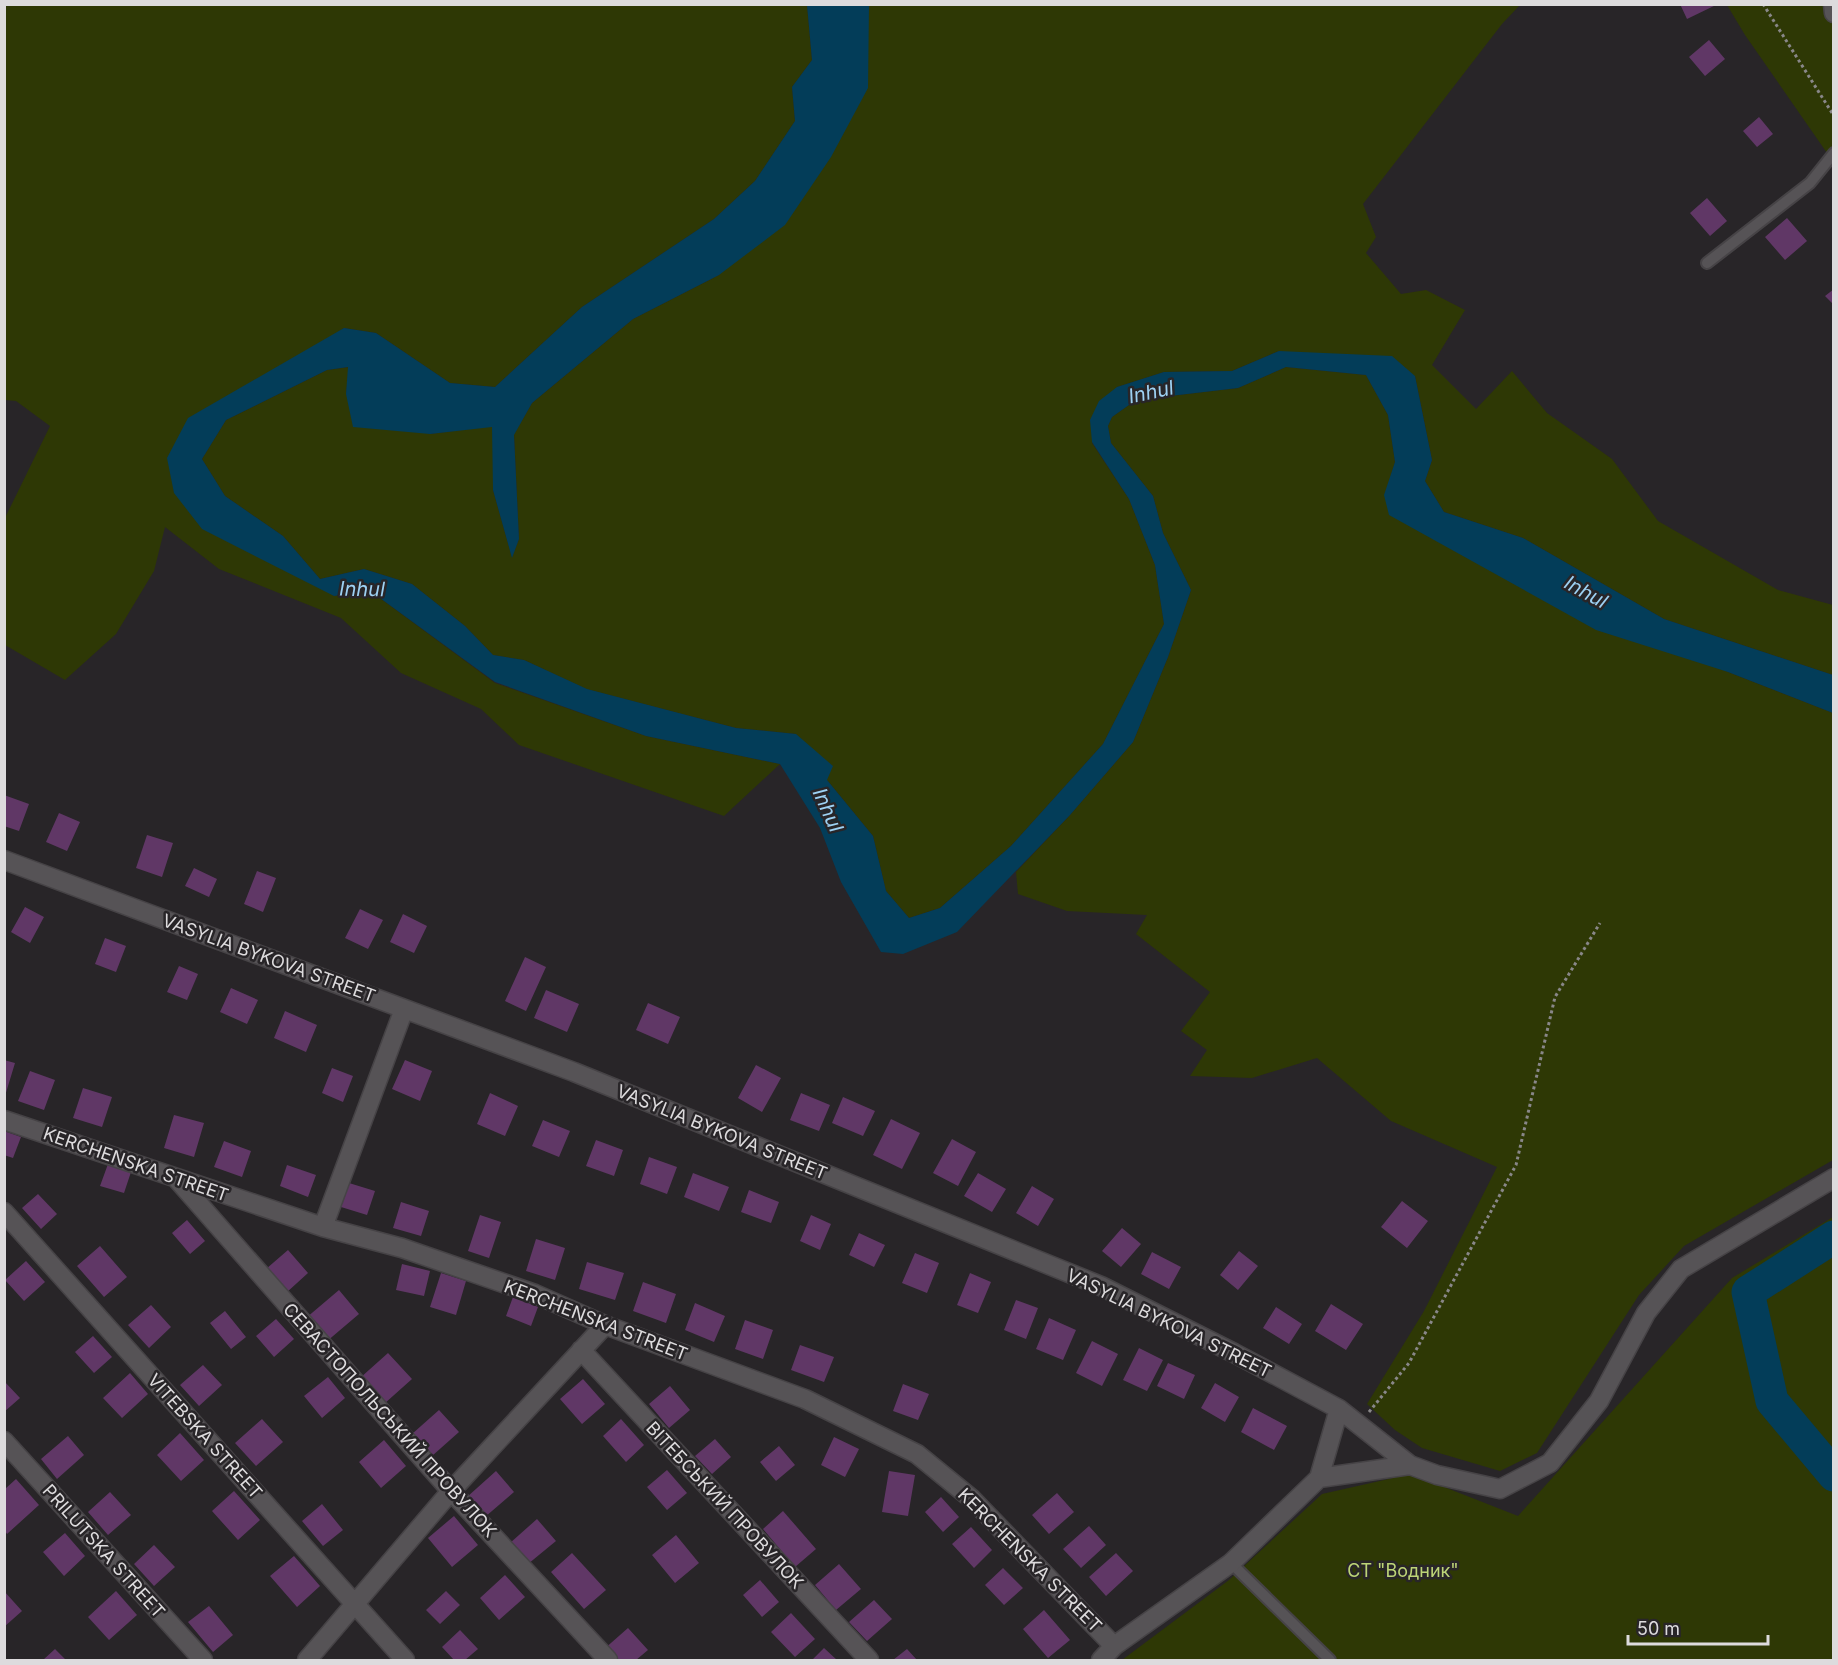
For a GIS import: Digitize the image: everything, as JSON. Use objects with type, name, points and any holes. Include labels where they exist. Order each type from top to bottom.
[{"type":"street","points":[[1833,4],[1833,13]]},
{"type":"street","name":"VASYLIA BYKOVA STREET","points":[[4,860],[574,1072],[1101,1286],[1339,1409],[1410,1466]]},
{"type":"street","points":[[322,1227],[404,1009]]},
{"type":"street","name":"KERCHENSKA STREET","points":[[4,1120],[322,1227],[414,1252],[535,1294],[605,1325],[805,1399],[917,1454],[972,1499],[1114,1646]]},
{"type":"street","name":"СЕВАСТОПОЛЬСЬКИЙ ПРОВУЛОК","points":[[175,1177],[451,1491],[608,1660]]},
{"type":"street","points":[[1319,1478],[1410,1466],[1500,1490],[1550,1463],[1599,1401],[1646,1313],[1680,1269],[1833,1178]]},
{"type":"street","name":"VITEBSKA STREET","points":[[4,1212],[405,1660]]},
{"type":"street","points":[[307,1660],[451,1491],[605,1325]]},
{"type":"street","name":"ВІТЕБСЬКИЙ ПРОВУЛОК","points":[[581,1350],[869,1660]]},
{"type":"street","points":[[1101,1660],[1114,1646],[1231,1563],[1319,1478],[1339,1409]]},
{"type":"street","name":"PRILUTSKA STREET","points":[[4,1441],[203,1660]]},
{"type":"lane","points":[[1707,263],[1810,183],[1833,153]]},
{"type":"lane","points":[[1231,1563],[1330,1660]]},
{"type":"path","points":[[1762,4],[1833,116]]},
{"type":"path","points":[[1359,1425],[1408,1363],[1516,1165],[1555,997],[1600,923]]},
{"type":"green space","points":[[5,5],[807,5],[812,60],[792,87],[795,121],[755,181],[714,219],[582,307],[495,387],[450,383],[376,333],[344,328],[167,458],[334,596],[369,590],[495,683],[646,736],[780,764],[724,816],[519,745],[481,709],[401,673],[341,618],[219,569],[165,527],[154,571],[116,634],[65,680],[5,645],[4,520],[50,426],[16,401],[5,400]]},
{"type":"green space","points":[[869,5],[1520,5],[1502,24],[1363,204],[1376,237],[1366,253],[1401,294],[1426,290],[1465,310],[1432,365],[1476,409],[1512,371],[1547,413],[1612,459],[1658,521],[1778,590],[1833,605],[1833,675],[1664,619],[1523,538],[1444,512],[1425,481],[1432,460],[1415,376],[1279,351],[1232,371],[1164,372],[1117,387],[1092,443],[1129,499],[1155,565],[1164,624],[1103,744],[1011,846],[940,908],[909,918],[886,891],[873,836],[827,780],[796,734],[736,728],[586,689],[524,660],[493,655],[465,626],[412,584],[364,569],[320,579],[283,536],[225,496],[202,459],[226,420],[327,370],[349,367],[346,394],[430,434],[493,426],[493,490],[512,557],[519,539],[514,434],[532,403],[633,319],[719,275]]},
{"type":"green space","points":[[1727,5],[1833,5],[1833,158],[1827,153],[1745,35]]},
{"type":"green space","points":[[1286,367],[1366,375],[1388,415],[1395,462],[1385,495],[1728,672],[1833,713],[1833,1160],[1684,1246],[1639,1295],[1537,1453],[1500,1471],[1422,1448],[1395,1430],[1367,1404],[1424,1311],[1497,1167],[1391,1121],[1317,1058],[1252,1078],[1190,1076],[1207,1050],[1181,1031],[1210,992],[1136,934],[1147,915],[1067,911],[1018,894],[1016,872],[1070,815],[1133,742],[1168,657],[1191,590],[1163,533],[1153,496],[1111,443],[1108,426],[1112,417],[1136,400],[1238,388]]},
{"type":"green space","name":"СТ \"Водник\"","points":[[1833,1217],[1833,1660],[1122,1660],[1229,1580],[1322,1494],[1411,1474],[1518,1516],[1732,1278]]},
{"type":"water","name":"Inhul","points":[[807,5],[869,5],[868,88],[831,157],[785,225],[719,275],[633,319],[532,403],[514,435],[519,539],[512,558],[493,490],[492,427],[430,434],[353,427],[346,394],[348,367],[327,370],[226,420],[202,459],[225,496],[283,536],[320,579],[364,569],[412,584],[465,626],[493,655],[524,660],[587,689],[736,728],[796,734],[833,766],[827,780],[873,836],[886,891],[909,918],[940,908],[1011,846],[1103,744],[1164,624],[1155,565],[1129,499],[1092,442],[1090,420],[1099,401],[1117,387],[1164,372],[1232,371],[1279,351],[1392,356],[1415,376],[1432,460],[1425,481],[1444,512],[1523,538],[1664,619],[1833,675],[1833,713],[1728,672],[1596,630],[1389,515],[1384,495],[1395,462],[1388,415],[1366,375],[1286,367],[1238,388],[1136,400],[1112,417],[1108,426],[1111,443],[1153,496],[1163,533],[1191,590],[1168,657],[1133,742],[1070,815],[957,932],[903,954],[881,952],[841,882],[820,828],[780,764],[646,736],[495,682],[369,590],[334,596],[202,529],[174,493],[167,458],[188,418],[344,328],[376,333],[450,383],[495,387],[582,307],[714,219],[755,181],[795,121],[792,87],[812,60]]},
{"type":"building","points":[[1680,4],[1718,4],[1687,19]]},
{"type":"building","points":[[1709,40],[1725,59],[1705,76],[1689,57]]},
{"type":"building","points":[[1759,117],[1773,134],[1757,147],[1743,131]]},
{"type":"building","points":[[1707,198],[1727,221],[1710,236],[1690,213]]},
{"type":"building","points":[[1787,218],[1807,241],[1785,260],[1765,237]]},
{"type":"building","points":[[1834,289],[1834,305],[1825,296]]},
{"type":"building","points":[[4,795],[29,804],[19,831],[4,826]]},
{"type":"building","points":[[59,813],[80,822],[67,851],[46,842]]},
{"type":"building","points":[[147,835],[173,843],[162,877],[136,868]]},
{"type":"building","points":[[194,868],[217,879],[209,897],[185,886]]},
{"type":"building","points":[[257,871],[276,878],[263,912],[244,904]]},
{"type":"building","points":[[25,907],[44,917],[30,943],[11,932]]},
{"type":"building","points":[[360,909],[383,920],[368,949],[345,938]]},
{"type":"building","points":[[403,914],[427,926],[414,953],[390,942]]},
{"type":"building","points":[[105,938],[126,946],[116,972],[95,964]]},
{"type":"building","points":[[525,957],[546,967],[526,1011],[505,1001]]},
{"type":"building","points":[[179,966],[198,974],[187,1000],[167,992]]},
{"type":"building","points":[[231,988],[258,1000],[247,1024],[220,1012]]},
{"type":"building","points":[[546,990],[579,1004],[567,1032],[534,1018]]},
{"type":"building","points":[[648,1003],[680,1017],[668,1044],[636,1030]]},
{"type":"building","points":[[285,1011],[317,1025],[306,1052],[274,1038]]},
{"type":"building","points":[[4,1060],[15,1063],[5,1096],[4,1096]]},
{"type":"building","points":[[405,1060],[432,1071],[420,1101],[392,1089]]},
{"type":"building","points":[[756,1065],[781,1078],[762,1112],[738,1098]]},
{"type":"building","points":[[332,1068],[353,1076],[343,1102],[322,1093]]},
{"type":"building","points":[[30,1071],[55,1080],[44,1110],[18,1101]]},
{"type":"building","points":[[83,1088],[112,1097],[102,1127],[73,1118]]},
{"type":"building","points":[[490,1093],[518,1106],[505,1136],[477,1124]]},
{"type":"building","points":[[801,1093],[830,1105],[819,1131],[790,1120]]},
{"type":"building","points":[[843,1097],[875,1111],[863,1136],[832,1123]]},
{"type":"building","points":[[174,1115],[204,1123],[194,1157],[164,1148]]},
{"type":"building","points":[[891,1119],[920,1133],[902,1169],[873,1155]]},
{"type":"building","points":[[543,1120],[570,1131],[559,1157],[532,1146]]},
{"type":"building","points":[[4,1131],[21,1137],[13,1158],[4,1155]]},
{"type":"building","points":[[952,1139],[976,1152],[958,1186],[933,1173]]},
{"type":"building","points":[[596,1140],[623,1150],[614,1176],[586,1166]]},
{"type":"building","points":[[224,1141],[251,1151],[242,1177],[214,1167]]},
{"type":"building","points":[[649,1157],[677,1167],[667,1194],[640,1184]]},
{"type":"building","points":[[108,1164],[131,1172],[124,1193],[100,1186]]},
{"type":"building","points":[[287,1165],[316,1175],[308,1197],[280,1186]]},
{"type":"building","points":[[693,1173],[729,1187],[719,1211],[684,1197]]},
{"type":"building","points":[[978,1173],[1006,1189],[992,1212],[964,1196]]},
{"type":"building","points":[[349,1183],[375,1191],[367,1215],[341,1207]]},
{"type":"building","points":[[1032,1186],[1054,1199],[1038,1226],[1016,1213]]},
{"type":"building","points":[[749,1190],[779,1202],[771,1223],[741,1212]]},
{"type":"building","points":[[38,1194],[57,1214],[41,1229],[22,1208]]},
{"type":"building","points":[[1402,1201],[1428,1221],[1407,1248],[1381,1227]]},
{"type":"building","points":[[401,1202],[429,1211],[421,1236],[393,1228]]},
{"type":"building","points":[[480,1215],[501,1222],[489,1258],[468,1251]]},
{"type":"building","points":[[811,1215],[831,1224],[820,1250],[800,1241]]},
{"type":"building","points":[[187,1220],[205,1241],[190,1254],[172,1233]]},
{"type":"building","points":[[1122,1228],[1141,1244],[1121,1267],[1102,1251]]},
{"type":"building","points":[[859,1233],[885,1245],[874,1267],[849,1255]]},
{"type":"building","points":[[536,1239],[565,1248],[555,1280],[526,1271]]},
{"type":"building","points":[[100,1246],[127,1277],[104,1297],[77,1266]]},
{"type":"building","points":[[288,1250],[308,1273],[286,1293],[266,1269]]},
{"type":"building","points":[[1239,1251],[1258,1266],[1238,1290],[1220,1275]]},
{"type":"building","points":[[1152,1252],[1181,1267],[1169,1289],[1141,1274]]},
{"type":"building","points":[[915,1253],[939,1263],[927,1293],[902,1283]]},
{"type":"building","points":[[26,1261],[45,1282],[24,1301],[5,1280]]},
{"type":"building","points":[[587,1262],[624,1273],[615,1300],[579,1289]]},
{"type":"building","points":[[402,1264],[430,1271],[424,1296],[396,1290]]},
{"type":"building","points":[[441,1273],[466,1281],[456,1315],[430,1307]]},
{"type":"building","points":[[970,1273],[991,1282],[978,1313],[957,1305]]},
{"type":"building","points":[[643,1282],[676,1294],[666,1323],[633,1311]]},
{"type":"building","points":[[339,1290],[359,1314],[326,1342],[306,1318]]},
{"type":"building","points":[[513,1297],[538,1307],[531,1326],[506,1316]]},
{"type":"building","points":[[1016,1300],[1038,1308],[1026,1339],[1004,1330]]},
{"type":"building","points":[[695,1303],[725,1316],[714,1342],[685,1330]]},
{"type":"building","points":[[1331,1304],[1363,1324],[1346,1350],[1315,1331]]},
{"type":"building","points":[[151,1305],[171,1327],[149,1348],[128,1325]]},
{"type":"building","points":[[1276,1307],[1302,1324],[1289,1344],[1263,1328]]},
{"type":"building","points":[[225,1311],[246,1337],[231,1349],[210,1323]]},
{"type":"building","points":[[1049,1318],[1076,1330],[1063,1360],[1036,1349]]},
{"type":"building","points":[[276,1319],[294,1339],[274,1357],[256,1336]]},
{"type":"building","points":[[745,1320],[773,1330],[763,1359],[735,1349]]},
{"type":"building","points":[[93,1336],[112,1357],[94,1373],[75,1352]]},
{"type":"building","points":[[1092,1341],[1118,1354],[1102,1386],[1076,1373]]},
{"type":"building","points":[[800,1345],[834,1357],[824,1382],[791,1370]]},
{"type":"building","points":[[1139,1348],[1163,1360],[1147,1391],[1123,1380]]},
{"type":"building","points":[[388,1353],[412,1379],[384,1404],[360,1378]]},
{"type":"building","points":[[1168,1363],[1195,1375],[1184,1399],[1157,1386]]},
{"type":"building","points":[[203,1365],[222,1385],[199,1406],[180,1385]]},
{"type":"building","points":[[130,1373],[148,1394],[122,1418],[103,1398]]},
{"type":"building","points":[[328,1377],[345,1398],[322,1418],[304,1396]]},
{"type":"building","points":[[583,1379],[605,1404],[582,1424],[560,1399]]},
{"type":"building","points":[[4,1381],[20,1398],[4,1412]]},
{"type":"building","points":[[1215,1383],[1239,1397],[1225,1422],[1201,1408]]},
{"type":"building","points":[[903,1384],[929,1394],[918,1420],[893,1411]]},
{"type":"building","points":[[670,1386],[690,1410],[669,1428],[649,1404]]},
{"type":"building","points":[[1253,1408],[1287,1426],[1274,1450],[1241,1432]]},
{"type":"building","points":[[439,1410],[459,1432],[432,1456],[412,1434]]},
{"type":"building","points":[[262,1419],[283,1442],[256,1466],[235,1443]]},
{"type":"building","points":[[621,1419],[644,1445],[626,1462],[603,1436]]},
{"type":"building","points":[[180,1433],[204,1460],[181,1481],[157,1455]]},
{"type":"building","points":[[68,1436],[84,1455],[57,1479],[41,1459]]},
{"type":"building","points":[[834,1437],[859,1449],[845,1477],[821,1465]]},
{"type":"building","points":[[715,1439],[731,1457],[712,1474],[695,1456]]},
{"type":"building","points":[[384,1440],[406,1466],[381,1488],[359,1462]]},
{"type":"building","points":[[779,1446],[795,1465],[776,1481],[760,1462]]},
{"type":"building","points":[[667,1470],[687,1493],[667,1510],[647,1487]]},
{"type":"building","points":[[496,1471],[514,1492],[485,1517],[467,1497]]},
{"type":"building","points":[[889,1471],[915,1475],[908,1516],[882,1512]]},
{"type":"building","points":[[16,1479],[39,1505],[7,1534],[5,1531],[5,1489]]},
{"type":"building","points":[[234,1491],[260,1520],[238,1540],[212,1511]]},
{"type":"building","points":[[110,1492],[131,1515],[108,1535],[88,1512]]},
{"type":"building","points":[[1057,1493],[1074,1512],[1049,1534],[1032,1515]]},
{"type":"building","points":[[941,1497],[959,1517],[943,1532],[925,1512]]},
{"type":"building","points":[[322,1504],[343,1530],[323,1546],[302,1521]]},
{"type":"building","points":[[783,1511],[816,1549],[795,1567],[763,1529]]},
{"type":"building","points":[[454,1516],[478,1545],[452,1567],[428,1538]]},
{"type":"building","points":[[537,1519],[556,1541],[528,1564],[510,1543]]},
{"type":"building","points":[[1089,1526],[1106,1545],[1081,1568],[1063,1549]]},
{"type":"building","points":[[971,1527],[992,1550],[974,1568],[952,1544]]},
{"type":"building","points":[[65,1533],[85,1556],[64,1576],[43,1552]]},
{"type":"building","points":[[676,1535],[699,1563],[675,1583],[652,1555]]},
{"type":"building","points":[[154,1545],[175,1567],[154,1586],[134,1564]]},
{"type":"building","points":[[572,1553],[606,1590],[584,1609],[551,1572]]},
{"type":"building","points":[[1116,1553],[1133,1571],[1106,1596],[1089,1577]]},
{"type":"building","points":[[294,1556],[320,1586],[297,1607],[270,1576]]},
{"type":"building","points":[[839,1564],[861,1589],[836,1610],[815,1585]]},
{"type":"building","points":[[1003,1568],[1023,1588],[1004,1605],[985,1585]]},
{"type":"building","points":[[505,1575],[525,1597],[499,1620],[480,1598]]},
{"type":"building","points":[[760,1580],[779,1602],[762,1617],[743,1595]]},
{"type":"building","points":[[4,1591],[22,1611],[4,1627]]},
{"type":"building","points":[[116,1591],[137,1615],[109,1640],[88,1617]]},
{"type":"building","points":[[446,1591],[460,1605],[440,1624],[426,1610]]},
{"type":"building","points":[[874,1600],[892,1619],[867,1641],[849,1622]]},
{"type":"building","points":[[209,1606],[233,1635],[213,1652],[188,1622]]},
{"type":"building","points":[[1044,1610],[1070,1640],[1048,1658],[1023,1629]]},
{"type":"building","points":[[791,1613],[815,1639],[795,1657],[771,1632]]},
{"type":"building","points":[[628,1628],[648,1650],[636,1660],[613,1660],[603,1650]]},
{"type":"building","points":[[460,1630],[478,1649],[465,1660],[454,1660],[442,1647]]},
{"type":"building","points":[[824,1648],[837,1660],[812,1660]]},
{"type":"building","points":[[55,1649],[66,1660],[43,1660]]},
{"type":"building","points":[[907,1649],[917,1660],[893,1660]]},
{"type":"waterway","points":[[1834,1237],[1748,1292],[1772,1401],[1834,1475]]}]
